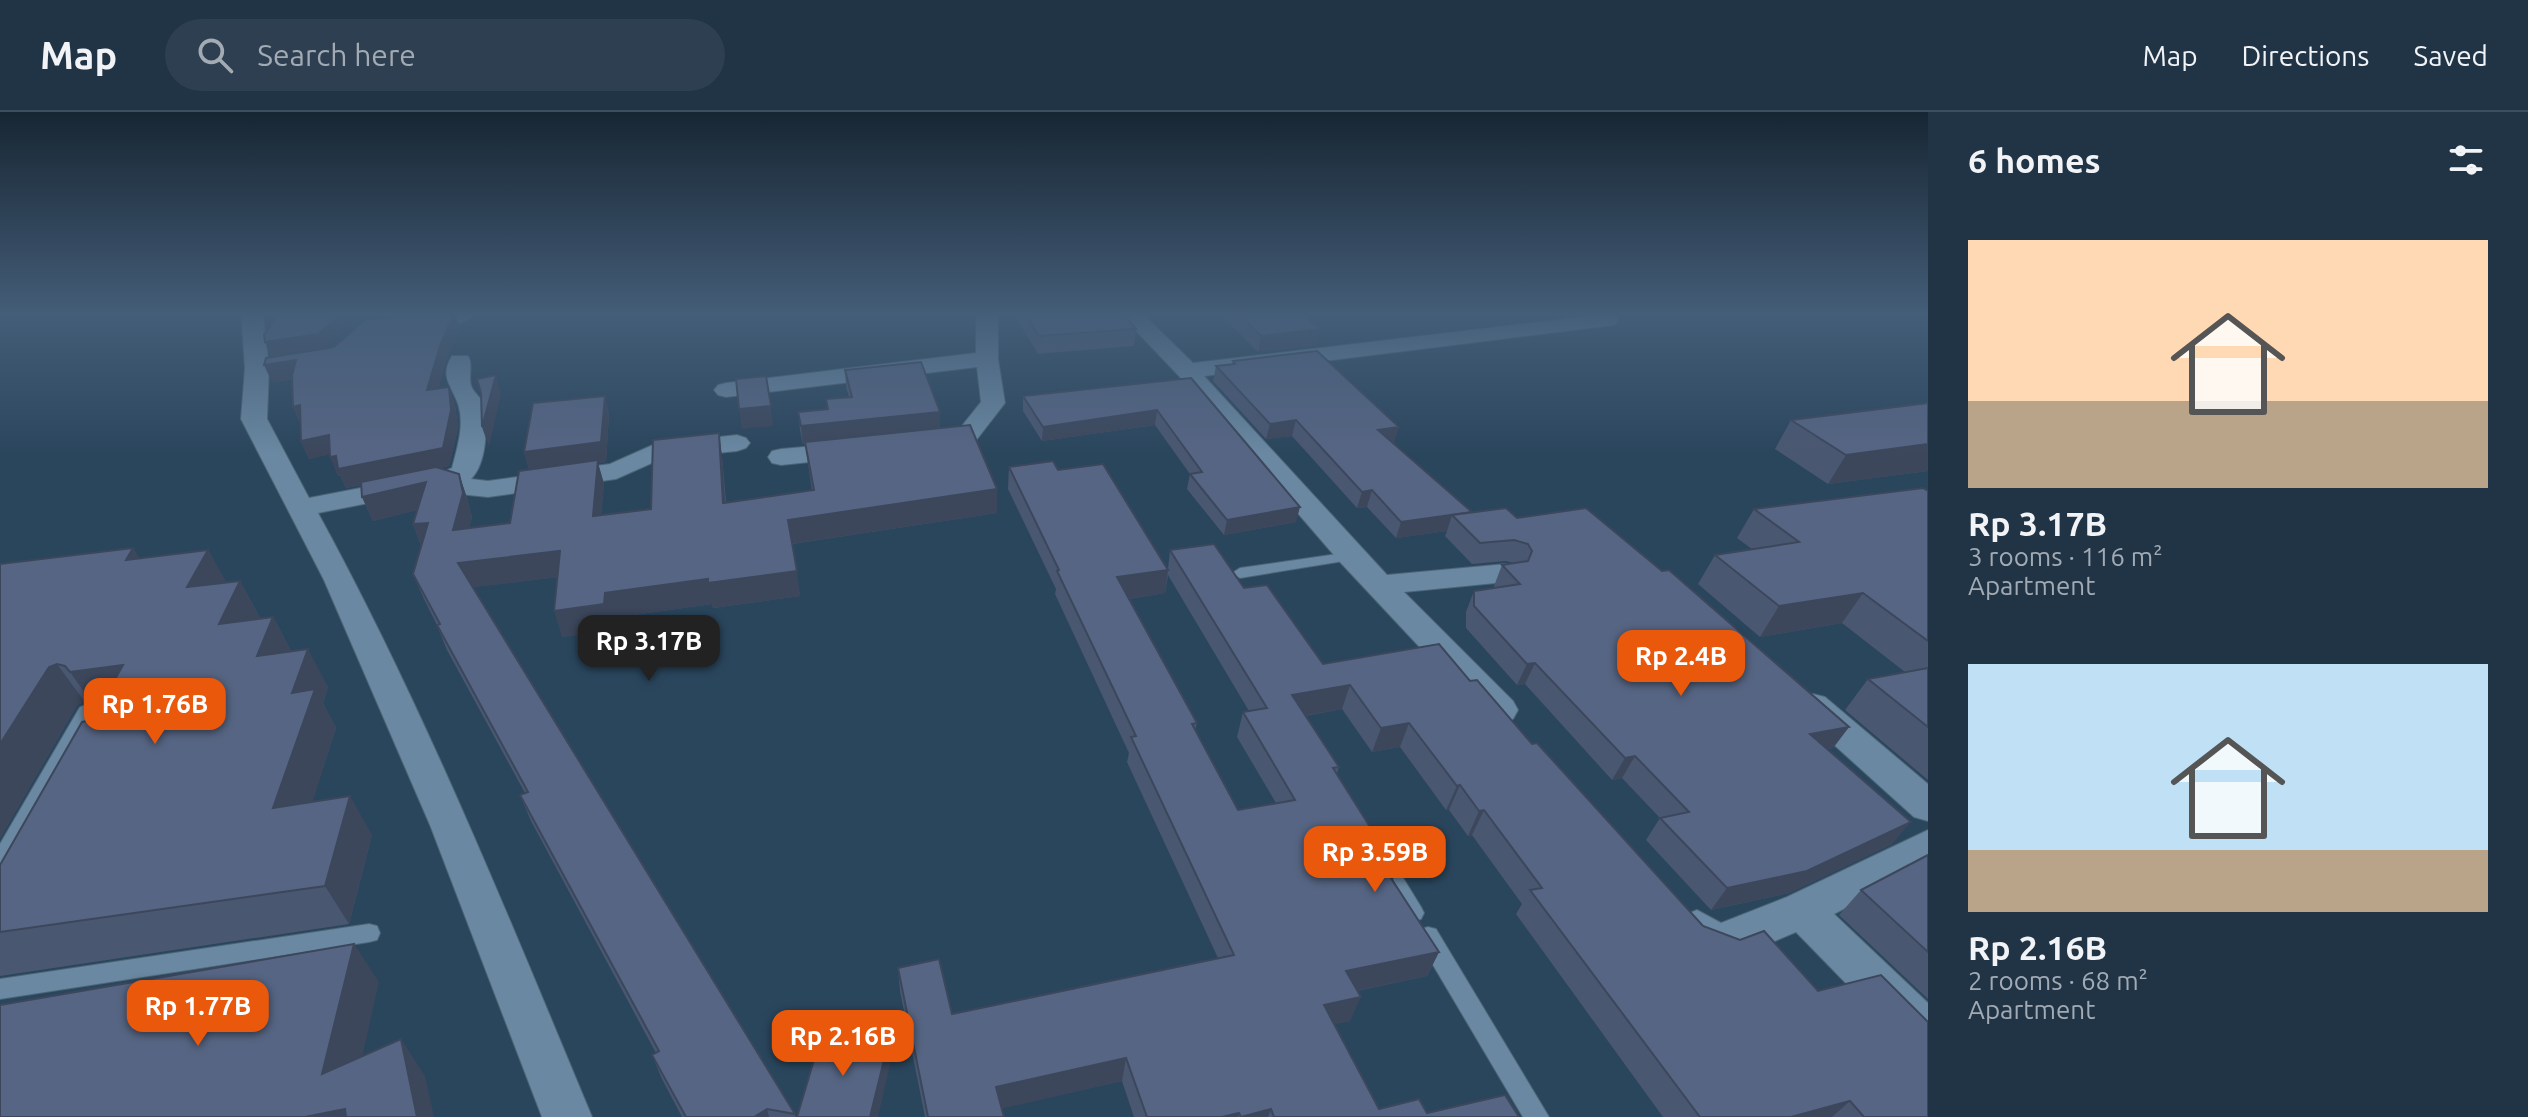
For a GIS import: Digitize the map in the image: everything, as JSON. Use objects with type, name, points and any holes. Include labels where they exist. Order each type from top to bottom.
[{"type":"street","points":[[269,360],[271,366],[254,419],[339,580],[450,825],[567,1117]]},
{"type":"street","points":[[726,390],[979,360]]},
{"type":"street","points":[[987,360],[993,403]]},
{"type":"street","points":[[1167,360],[1521,734]]},
{"type":"street","points":[[1182,379],[1320,360]]},
{"type":"street","points":[[301,508],[451,479],[464,472],[473,435],[470,401],[457,383],[460,361]]},
{"type":"street","points":[[915,445],[965,438],[993,403],[1024,399]]},
{"type":"street","points":[[451,479],[459,486],[488,489],[616,471],[655,452],[737,443]]},
{"type":"street","points":[[781,457],[870,449]]},
{"type":"street","points":[[1381,585],[1506,573]]},
{"type":"street","points":[[1788,684],[1928,806]]},
{"type":"street","points":[[1680,911],[1702,935],[1722,942],[1802,910],[1928,846]]},
{"type":"street","points":[[1802,910],[1928,1034]]},
{"type":"lane","points":[[1240,573],[1351,556]]},
{"type":"lane","points":[[0,862],[86,711]]},
{"type":"lane","points":[[1371,843],[1537,1117]]},
{"type":"lane","points":[[0,989],[369,933]]},
{"type":"building","points":[[265,360],[436,360],[427,390],[449,387],[451,410],[443,448],[338,469],[336,456],[330,457],[329,435],[301,441],[300,405],[293,407],[292,375],[296,360],[264,365]]},
{"type":"building","points":[[1327,360],[1399,427],[1378,430],[1472,512],[1401,522],[1372,490],[1362,492],[1296,420],[1270,424],[1216,366],[1235,364],[1233,361]]},
{"type":"building","points":[[921,362],[940,412],[801,426],[798,412],[828,409],[826,399],[852,397],[845,370]]},
{"type":"building","points":[[496,375],[482,427],[481,393],[477,379]]},
{"type":"building","points":[[766,376],[771,406],[739,409],[736,379]]},
{"type":"building","points":[[1191,378],[1300,507],[1227,520],[1190,474],[1202,472],[1157,410],[1043,427],[1023,396]]},
{"type":"building","points":[[605,396],[601,442],[524,452],[533,403]]},
{"type":"building","points":[[1928,403],[1928,444],[1846,455],[1791,420]]},
{"type":"building","points":[[970,425],[997,489],[788,520],[797,571],[605,593],[604,604],[554,611],[560,551],[458,563],[795,1114],[767,1109],[754,1117],[686,1117],[652,1055],[659,1051],[520,795],[528,792],[437,625],[440,624],[413,574],[428,523],[413,524],[426,482],[362,497],[361,482],[436,467],[459,474],[463,493],[453,530],[510,523],[519,471],[598,460],[593,516],[651,509],[653,440],[719,433],[723,503],[814,490],[805,442]]},
{"type":"building","points":[[1053,461],[1058,470],[1103,464],[1168,570],[1117,577],[1197,723],[1192,724],[1238,810],[1295,800],[1243,712],[1267,708],[1170,550],[1214,544],[1244,588],[1267,585],[1323,664],[1439,644],[1470,681],[1477,680],[1532,744],[1537,743],[1703,926],[1740,940],[1764,931],[1818,991],[1881,975],[1928,1022],[1928,1117],[1864,1117],[1850,1101],[1791,1117],[1700,1117],[1530,890],[1542,888],[1484,810],[1479,811],[1460,785],[1457,786],[1409,723],[1381,728],[1350,685],[1292,695],[1339,767],[1333,768],[1397,870],[1387,872],[1439,952],[1346,971],[1361,997],[1324,1005],[1379,1109],[1419,1099],[1427,1113],[1505,1095],[1519,1117],[1274,1117],[1271,1109],[1241,1117],[1239,1113],[1222,1117],[1147,1117],[1126,1058],[996,1087],[1004,1117],[928,1117],[898,968],[939,959],[952,1014],[1234,955],[1131,737],[1136,736],[1009,467]]},
{"type":"building","points":[[1923,488],[1928,491],[1928,641],[1863,593],[1779,606],[1715,555],[1799,542],[1754,509]]},
{"type":"building","points":[[1506,508],[1517,518],[1586,508],[1662,571],[1669,570],[1849,727],[1810,734],[1911,822],[1807,871],[1727,888],[1660,818],[1689,812],[1635,756],[1625,758],[1535,663],[1527,664],[1474,606],[1474,591],[1520,584],[1502,565],[1528,561],[1532,551],[1528,544],[1514,540],[1480,543],[1452,515]]},
{"type":"building","points":[[133,548],[126,560],[208,550],[187,587],[240,581],[219,624],[273,617],[257,656],[308,649],[292,693],[315,689],[273,808],[350,796],[325,886],[0,932],[0,865],[82,722],[92,720],[123,665],[70,672],[65,666],[57,664],[49,667],[0,744],[0,564]]},
{"type":"building","points":[[1928,668],[1928,727],[1868,679]]},
{"type":"building","points":[[1928,855],[1928,952],[1861,890]]},
{"type":"building","points":[[354,944],[322,1074],[401,1039],[417,1117],[346,1117],[345,1109],[305,1117],[0,1117],[0,1005]]},
{"type":"building","points":[[822,1033],[888,1044],[870,1117],[797,1117]]}]
